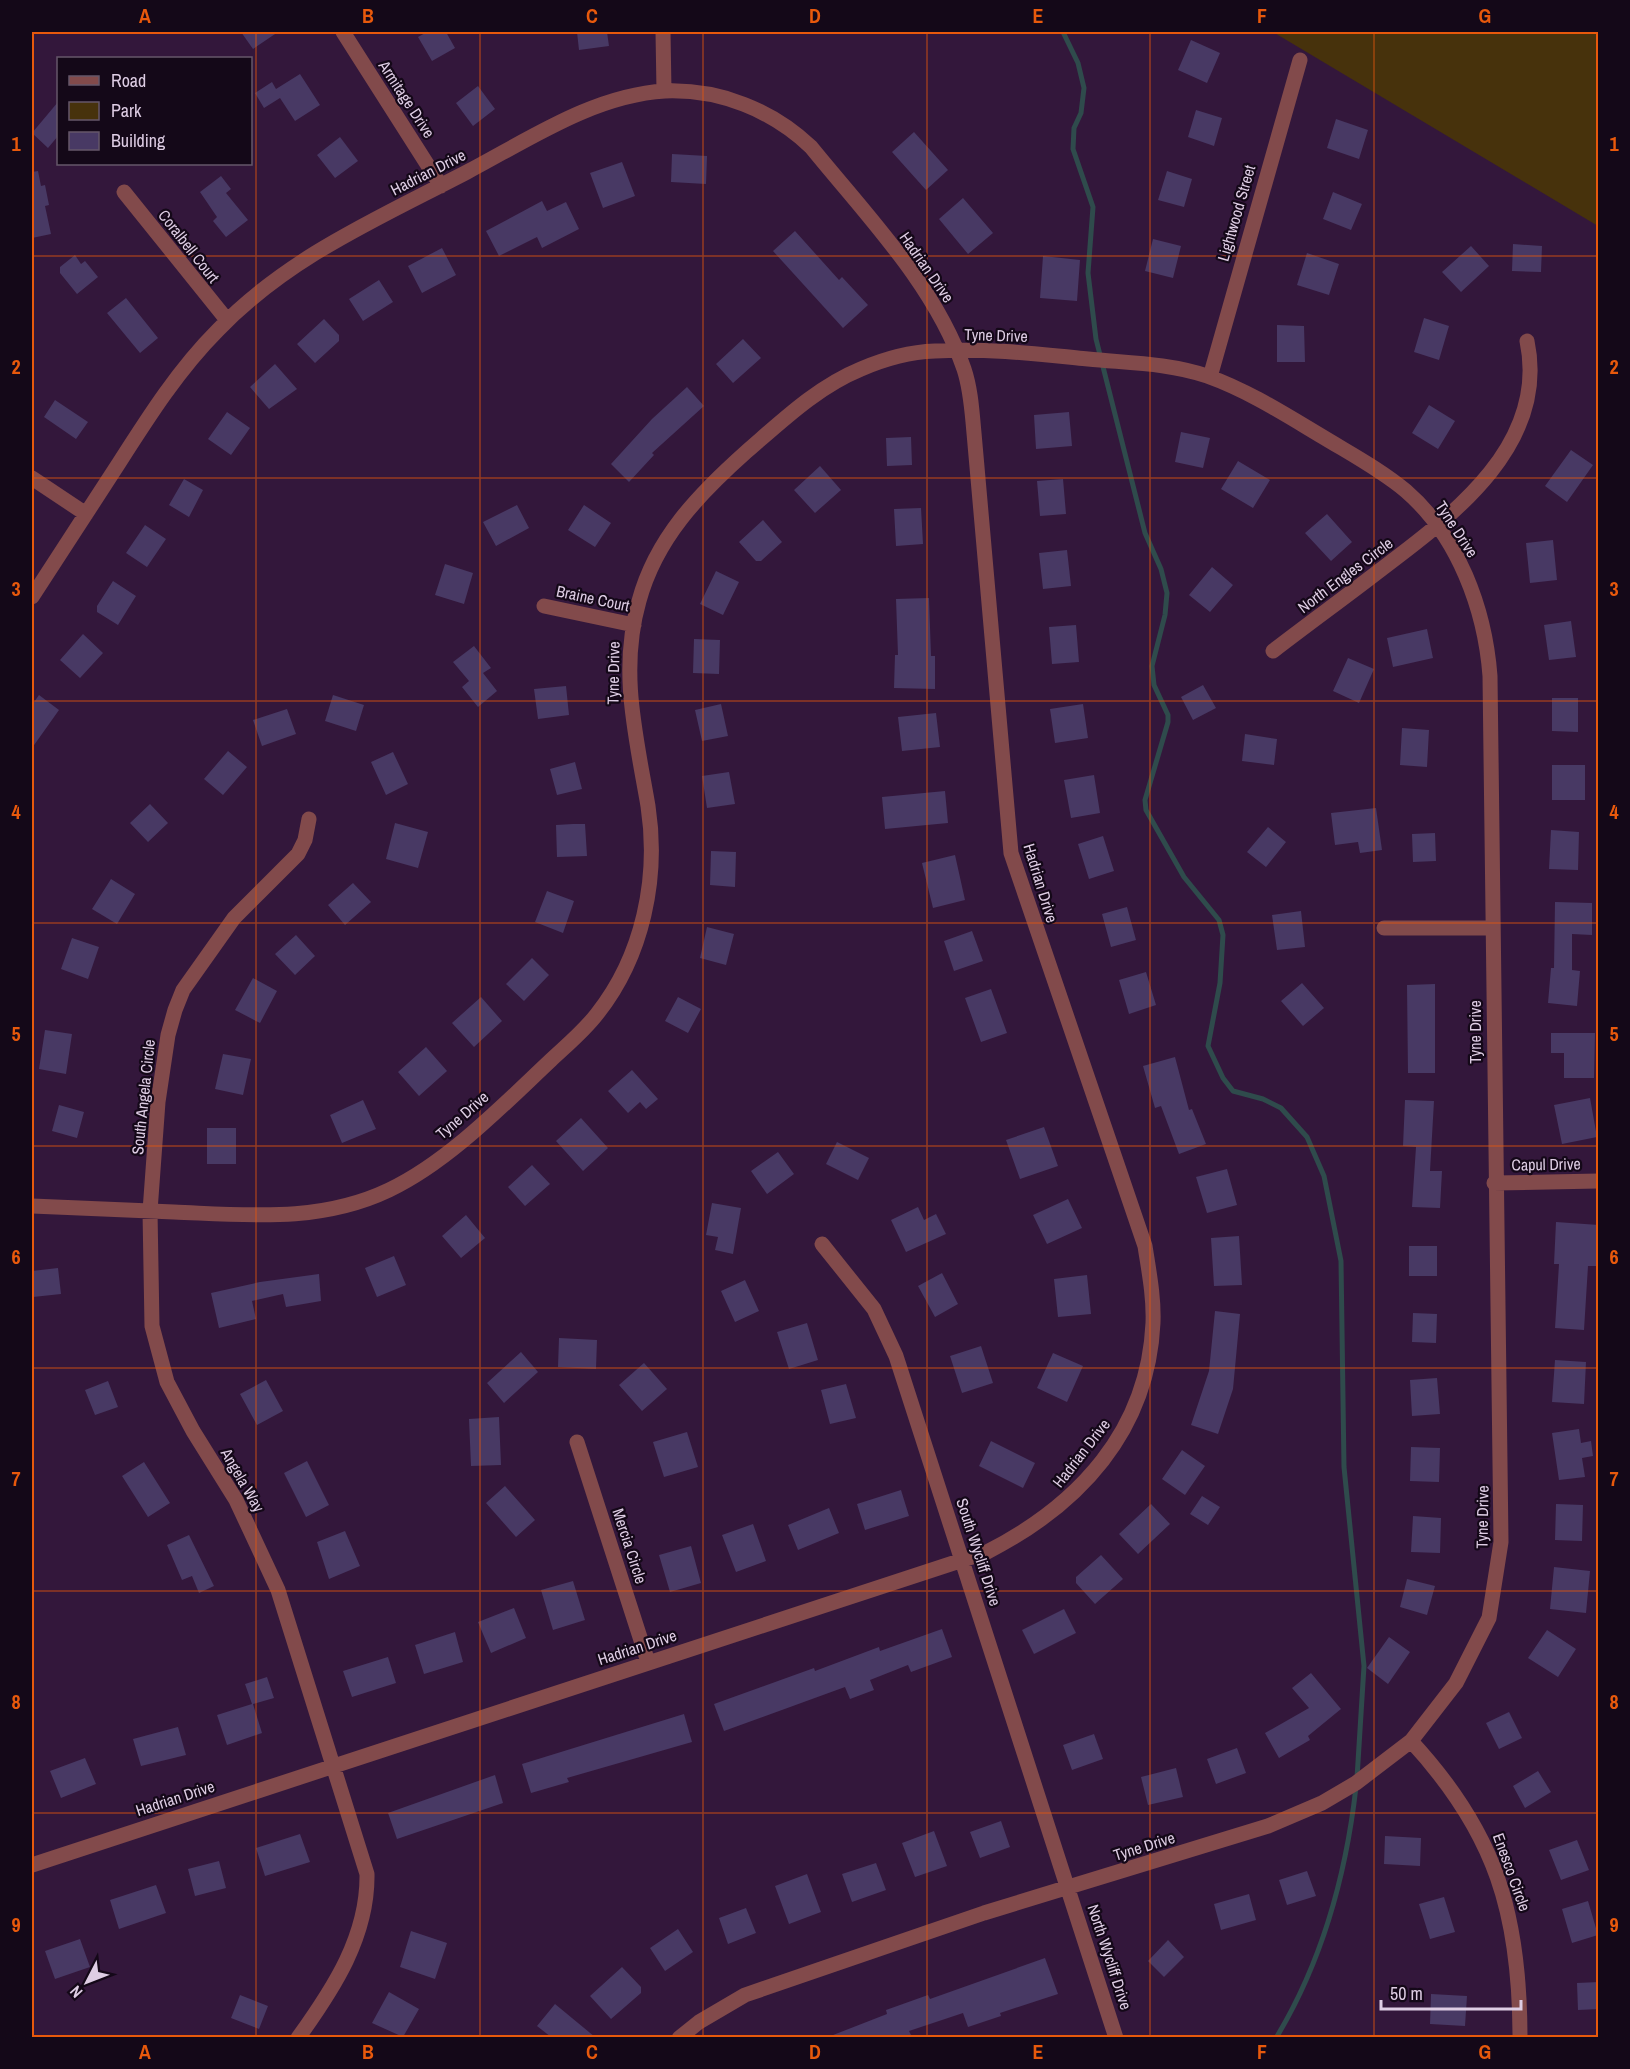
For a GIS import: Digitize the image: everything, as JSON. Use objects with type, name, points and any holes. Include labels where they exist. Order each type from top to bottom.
[{"type":"street","name":"Armitage Drive","points":[[343,32],[441,186]]},
{"type":"street","points":[[663,32],[664,92]]},
{"type":"street","name":"Lightwood Street","points":[[1210,377],[1300,60]]},
{"type":"street","name":"Hadrian Drive","points":[[32,597],[153,411],[200,349],[227,320],[286,271],[323,246],[562,122],[612,101],[680,91],[732,99],[763,111],[793,129],[811,147],[925,292],[957,351],[970,394],[1011,853],[1142,1236],[1153,1307],[1148,1367],[1136,1404],[1112,1448],[1083,1484],[1056,1511],[1009,1541],[963,1562],[648,1662],[32,1865]]},
{"type":"street","name":"Coralbell Court","points":[[124,192],[227,320]]},
{"type":"street","name":"North Engles Circle","points":[[1273,651],[1438,527],[1477,490],[1521,422],[1531,386],[1532,363],[1527,340]]},
{"type":"street","name":"Tyne Drive","points":[[32,1206],[293,1216],[357,1204],[392,1189],[436,1161],[548,1063],[601,1010],[631,956],[649,888],[649,813],[628,682],[633,625],[648,574],[667,537],[702,492],[775,426],[815,394],[863,368],[915,353],[957,351],[1038,354],[1155,364],[1184,369],[1210,377],[1261,400],[1379,471],[1423,507],[1458,560],[1470,587],[1489,654],[1494,1183],[1501,1443],[1501,1542],[1497,1581],[1489,1618],[1471,1658],[1456,1683],[1411,1741],[1356,1783],[1296,1816],[984,1913],[745,1995],[713,2013],[679,2037]]},
{"type":"street","points":[[32,478],[86,514]]},
{"type":"street","name":"Braine Court","points":[[544,606],[633,625]]},
{"type":"street","name":"South Angela Circle","points":[[150,1211],[160,1083],[175,1010],[183,990],[234,918],[298,854],[305,840],[309,819]]},
{"type":"street","points":[[1384,928],[1492,928]]},
{"type":"street","name":"Capul Drive","points":[[1494,1183],[1599,1181]]},
{"type":"street","name":"Angela Way","points":[[150,1211],[152,1326],[160,1362],[178,1405],[236,1500],[259,1544],[288,1619],[364,1855],[367,1874],[366,1904],[353,1947],[341,1973],[298,2037]]},
{"type":"street","name":"South Wycliff Drive","points":[[822,1244],[862,1292],[885,1330],[896,1356],[1068,1888]]},
{"type":"street","name":"Mercia Circle","points":[[577,1442],[648,1662]]},
{"type":"street","name":"Enesco Circle","points":[[1411,1741],[1450,1786],[1477,1830],[1500,1884],[1512,1926],[1517,1956],[1520,2037]]},
{"type":"street","name":"North Wycliff Drive","points":[[1068,1888],[1116,2037]]},
{"type":"green space","points":[[1273,32],[1598,32],[1598,226]]},
{"type":"building","points":[[241,32],[278,32],[253,49]]},
{"type":"building","points":[[427,32],[446,32],[455,48],[432,61],[418,37]]},
{"type":"building","points":[[577,32],[607,32],[609,46],[579,50]]},
{"type":"building","points":[[1191,40],[1220,53],[1207,83],[1178,70]]},
{"type":"building","points":[[300,74],[320,105],[295,121],[280,98],[264,108],[255,93],[272,82],[276,89]]},
{"type":"building","points":[[478,86],[495,109],[473,126],[456,103]]},
{"type":"building","points":[[57,103],[57,137],[48,148],[32,133]]},
{"type":"building","points":[[1196,110],[1222,118],[1214,146],[1188,137]]},
{"type":"building","points":[[1336,119],[1368,130],[1359,159],[1327,148]]},
{"type":"building","points":[[914,132],[948,170],[926,190],[892,152]]},
{"type":"building","points":[[340,137],[358,161],[335,178],[317,155]]},
{"type":"building","points":[[672,154],[707,156],[706,184],[671,182]]},
{"type":"building","points":[[622,162],[635,196],[603,208],[590,173]]},
{"type":"building","points":[[38,171],[41,186],[45,185],[49,205],[45,206],[51,234],[32,238],[32,172]]},
{"type":"building","points":[[1167,171],[1192,179],[1184,207],[1158,200]]},
{"type":"building","points":[[221,176],[231,189],[226,193],[248,220],[226,237],[213,221],[217,217],[200,192]]},
{"type":"building","points":[[1333,192],[1362,204],[1351,230],[1323,219]]},
{"type":"building","points":[[963,198],[993,233],[968,254],[939,219]]},
{"type":"building","points":[[542,201],[547,211],[566,202],[579,229],[542,248],[537,237],[499,256],[486,231]]},
{"type":"building","points":[[795,231],[839,280],[842,277],[868,305],[843,328],[773,251]]},
{"type":"building","points":[[1153,239],[1181,246],[1173,278],[1145,271]]},
{"type":"building","points":[[1513,244],[1542,246],[1541,272],[1512,271]]},
{"type":"building","points":[[1471,246],[1489,266],[1461,292],[1442,272]]},
{"type":"building","points":[[442,248],[456,275],[422,293],[408,266]]},
{"type":"building","points":[[1307,253],[1339,264],[1329,295],[1297,285]]},
{"type":"building","points":[[75,255],[81,264],[85,261],[98,277],[77,294],[60,273],[60,267]]},
{"type":"building","points":[[1043,256],[1080,260],[1077,301],[1040,298]]},
{"type":"building","points":[[379,280],[393,302],[363,321],[349,299]]},
{"type":"building","points":[[126,298],[158,338],[140,353],[107,313]]},
{"type":"building","points":[[1424,318],[1449,326],[1439,360],[1414,352]]},
{"type":"building","points":[[324,319],[339,335],[339,341],[315,363],[297,344]]},
{"type":"building","points":[[1277,325],[1304,326],[1305,362],[1277,362]]},
{"type":"building","points":[[743,339],[761,358],[733,383],[716,364]]},
{"type":"building","points":[[275,364],[297,389],[269,409],[250,387]]},
{"type":"building","points":[[687,387],[704,406],[652,453],[654,455],[629,482],[611,464],[652,419]]},
{"type":"building","points":[[55,400],[88,422],[76,439],[44,417]]},
{"type":"building","points":[[1429,405],[1455,421],[1438,449],[1412,433]]},
{"type":"building","points":[[227,412],[250,428],[231,455],[208,439]]},
{"type":"building","points":[[1069,412],[1072,446],[1036,449],[1034,415]]},
{"type":"building","points":[[1181,432],[1210,438],[1203,468],[1175,462]]},
{"type":"building","points":[[911,437],[912,465],[887,466],[886,438]]},
{"type":"building","points":[[1571,450],[1593,465],[1567,502],[1545,486]]},
{"type":"building","points":[[1238,461],[1270,480],[1253,508],[1221,489]]},
{"type":"building","points":[[820,466],[841,490],[815,513],[794,490]]},
{"type":"building","points":[[184,479],[203,490],[189,517],[169,505]]},
{"type":"building","points":[[1063,479],[1066,514],[1040,516],[1037,481]]},
{"type":"building","points":[[517,505],[529,528],[496,546],[483,522]]},
{"type":"building","points":[[584,505],[611,523],[595,547],[568,530]]},
{"type":"building","points":[[921,508],[923,544],[896,546],[894,509]]},
{"type":"building","points":[[1327,514],[1352,542],[1331,561],[1305,533]]},
{"type":"building","points":[[763,520],[782,542],[761,561],[756,561],[739,542]]},
{"type":"building","points":[[145,525],[166,539],[147,567],[126,553]]},
{"type":"building","points":[[1553,540],[1557,580],[1530,583],[1526,543]]},
{"type":"building","points":[[1067,550],[1071,586],[1043,589],[1039,553]]},
{"type":"building","points":[[445,564],[473,573],[464,604],[435,595]]},
{"type":"building","points":[[1212,567],[1233,585],[1210,612],[1189,595]]},
{"type":"building","points":[[716,571],[739,582],[723,615],[700,604]]},
{"type":"building","points":[[113,581],[136,596],[118,625],[97,612],[97,606]]},
{"type":"building","points":[[929,598],[931,656],[935,656],[935,689],[894,688],[895,655],[898,655],[896,599]]},
{"type":"building","points":[[1571,621],[1576,657],[1549,660],[1544,625]]},
{"type":"building","points":[[1076,625],[1079,662],[1052,664],[1049,627]]},
{"type":"building","points":[[1427,629],[1433,658],[1393,667],[1387,638]]},
{"type":"building","points":[[83,634],[103,653],[80,678],[60,660]]},
{"type":"building","points":[[694,639],[720,640],[719,674],[693,673]]},
{"type":"building","points":[[474,646],[491,668],[483,673],[497,691],[478,707],[462,687],[469,681],[453,662]]},
{"type":"building","points":[[1348,658],[1374,669],[1359,703],[1333,691]]},
{"type":"building","points":[[1203,685],[1216,708],[1193,720],[1181,697]]},
{"type":"building","points":[[566,686],[569,715],[538,719],[534,689]]},
{"type":"building","points":[[39,695],[59,710],[32,748],[32,705]]},
{"type":"building","points":[[333,695],[364,705],[356,731],[325,721]]},
{"type":"building","points":[[1552,698],[1578,698],[1578,732],[1552,731]]},
{"type":"building","points":[[721,704],[728,736],[702,741],[695,710]]},
{"type":"building","points":[[1083,704],[1088,738],[1055,743],[1050,709]]},
{"type":"building","points":[[287,709],[296,734],[262,746],[253,720]]},
{"type":"building","points":[[936,713],[940,747],[902,751],[898,717]]},
{"type":"building","points":[[1402,728],[1429,730],[1427,767],[1400,765]]},
{"type":"building","points":[[1245,734],[1277,739],[1274,765],[1242,761]]},
{"type":"building","points":[[228,751],[247,767],[223,795],[204,779]]},
{"type":"building","points":[[393,752],[408,784],[386,795],[371,762]]},
{"type":"building","points":[[575,762],[582,789],[557,795],[550,769]]},
{"type":"building","points":[[1552,765],[1585,765],[1585,800],[1552,800]]},
{"type":"building","points":[[729,772],[735,804],[707,808],[702,776]]},
{"type":"building","points":[[1094,775],[1100,813],[1071,818],[1064,780]]},
{"type":"building","points":[[945,791],[948,823],[885,829],[882,797]]},
{"type":"building","points":[[150,804],[168,823],[148,842],[130,823]]},
{"type":"building","points":[[1376,808],[1382,850],[1360,853],[1358,842],[1335,845],[1331,813]]},
{"type":"building","points":[[395,823],[428,832],[418,868],[386,859]]},
{"type":"building","points":[[585,824],[587,856],[557,857],[556,825]]},
{"type":"building","points":[[1268,827],[1286,842],[1266,867],[1247,852]]},
{"type":"building","points":[[1551,830],[1579,832],[1578,870],[1549,869]]},
{"type":"building","points":[[1435,833],[1436,861],[1413,862],[1412,834]]},
{"type":"building","points":[[1103,836],[1114,871],[1089,879],[1078,844]]},
{"type":"building","points":[[711,851],[736,852],[735,887],[710,885]]},
{"type":"building","points":[[955,855],[965,900],[933,908],[922,863]]},
{"type":"building","points":[[111,879],[135,894],[117,924],[92,909]]},
{"type":"building","points":[[353,883],[371,902],[345,925],[328,905]]},
{"type":"building","points":[[547,891],[574,901],[563,933],[535,922]]},
{"type":"building","points":[[1555,902],[1592,903],[1592,935],[1572,934],[1572,970],[1580,971],[1577,1006],[1548,1003],[1551,968],[1554,968]]},
{"type":"building","points":[[1127,907],[1136,940],[1111,947],[1102,914]]},
{"type":"building","points":[[1301,911],[1305,947],[1277,950],[1272,915]]},
{"type":"building","points":[[707,927],[734,934],[726,965],[700,958]]},
{"type":"building","points":[[972,931],[983,961],[954,971],[944,941]]},
{"type":"building","points":[[296,935],[315,956],[295,975],[275,954]]},
{"type":"building","points":[[72,938],[99,947],[88,979],[61,969]]},
{"type":"building","points":[[532,958],[549,975],[524,1001],[506,984]]},
{"type":"building","points":[[1146,972],[1156,1005],[1129,1014],[1119,980]]},
{"type":"building","points":[[253,978],[277,991],[260,1023],[235,1010]]},
{"type":"building","points":[[1302,983],[1324,1008],[1303,1026],[1281,1001]]},
{"type":"building","points":[[1435,984],[1435,1073],[1408,1073],[1407,985]]},
{"type":"building","points":[[991,989],[1007,1033],[981,1042],[965,998]]},
{"type":"building","points":[[481,997],[502,1021],[474,1047],[452,1023]]},
{"type":"building","points":[[678,997],[701,1009],[688,1033],[665,1021]]},
{"type":"building","points":[[45,1030],[72,1034],[66,1074],[39,1069]]},
{"type":"building","points":[[1551,1033],[1595,1033],[1594,1078],[1564,1078],[1564,1053],[1551,1053]]},
{"type":"building","points":[[426,1047],[447,1071],[419,1096],[398,1072]]},
{"type":"building","points":[[223,1054],[251,1059],[243,1095],[215,1089]]},
{"type":"building","points":[[1175,1057],[1189,1110],[1192,1109],[1206,1144],[1179,1154],[1161,1106],[1155,1108],[1143,1066]]},
{"type":"building","points":[[632,1070],[658,1099],[646,1109],[640,1102],[628,1113],[608,1091]]},
{"type":"building","points":[[1590,1098],[1597,1137],[1562,1144],[1554,1105]]},
{"type":"building","points":[[363,1100],[376,1129],[342,1143],[330,1115]]},
{"type":"building","points":[[1405,1100],[1434,1101],[1430,1171],[1442,1171],[1440,1208],[1412,1207],[1416,1147],[1403,1146]]},
{"type":"building","points":[[59,1105],[84,1112],[77,1138],[52,1131]]},
{"type":"building","points":[[581,1118],[608,1148],[583,1171],[556,1141]]},
{"type":"building","points":[[1044,1127],[1058,1166],[1020,1179],[1006,1140]]},
{"type":"building","points":[[207,1128],[236,1128],[236,1164],[207,1164]]},
{"type":"building","points":[[837,1142],[869,1158],[858,1180],[826,1164]]},
{"type":"building","points":[[778,1152],[794,1174],[767,1194],[751,1171]]},
{"type":"building","points":[[532,1165],[550,1184],[525,1206],[508,1187]]},
{"type":"building","points":[[1227,1169],[1237,1205],[1207,1213],[1196,1177]]},
{"type":"building","points":[[1068,1199],[1082,1228],[1047,1244],[1033,1215]]},
{"type":"building","points":[[712,1203],[741,1208],[733,1254],[715,1250],[718,1237],[706,1235]]},
{"type":"building","points":[[918,1207],[924,1220],[936,1214],[946,1234],[906,1252],[891,1220]]},
{"type":"building","points":[[466,1215],[485,1238],[461,1258],[442,1236]]},
{"type":"building","points":[[1556,1222],[1599,1225],[1599,1266],[1588,1266],[1584,1330],[1555,1328],[1559,1264],[1554,1264]]},
{"type":"building","points":[[1239,1236],[1242,1285],[1214,1286],[1211,1238]]},
{"type":"building","points":[[1409,1246],[1437,1246],[1437,1276],[1409,1276]]},
{"type":"building","points":[[394,1256],[406,1285],[377,1297],[365,1268]]},
{"type":"building","points":[[58,1268],[61,1294],[33,1297],[32,1271]]},
{"type":"building","points":[[942,1273],[958,1304],[935,1317],[918,1286]]},
{"type":"building","points":[[319,1274],[321,1301],[286,1307],[283,1294],[252,1301],[256,1319],[219,1328],[211,1293],[260,1282]]},
{"type":"building","points":[[1087,1275],[1091,1314],[1058,1317],[1054,1279]]},
{"type":"building","points":[[745,1280],[759,1311],[735,1322],[721,1291]]},
{"type":"building","points":[[1215,1311],[1240,1314],[1233,1389],[1218,1434],[1191,1425],[1209,1371]]},
{"type":"building","points":[[1413,1313],[1437,1314],[1436,1343],[1412,1342]]},
{"type":"building","points":[[807,1323],[818,1360],[789,1369],[777,1332]]},
{"type":"building","points":[[559,1338],[597,1340],[596,1369],[558,1367]]},
{"type":"building","points":[[981,1346],[993,1383],[962,1393],[950,1356]]},
{"type":"building","points":[[521,1352],[538,1372],[504,1403],[487,1383]]},
{"type":"building","points":[[1053,1353],[1083,1366],[1067,1402],[1037,1388]]},
{"type":"building","points":[[1555,1360],[1586,1362],[1584,1404],[1552,1402]]},
{"type":"building","points":[[644,1363],[667,1389],[642,1411],[619,1385]]},
{"type":"building","points":[[1437,1378],[1440,1414],[1412,1416],[1410,1380]]},
{"type":"building","points":[[266,1380],[283,1411],[257,1425],[240,1394]]},
{"type":"building","points":[[108,1381],[118,1407],[95,1415],[85,1390]]},
{"type":"building","points":[[846,1384],[856,1418],[830,1424],[821,1390]]},
{"type":"building","points":[[499,1417],[501,1465],[471,1466],[469,1419]]},
{"type":"building","points":[[1579,1429],[1581,1443],[1591,1441],[1593,1456],[1582,1458],[1585,1477],[1559,1480],[1552,1433]]},
{"type":"building","points":[[687,1432],[698,1467],[664,1477],[653,1442]]},
{"type":"building","points":[[991,1441],[1035,1463],[1023,1488],[979,1466]]},
{"type":"building","points":[[1411,1447],[1440,1448],[1439,1482],[1410,1481]]},
{"type":"building","points":[[1182,1450],[1205,1466],[1185,1495],[1162,1479]]},
{"type":"building","points":[[307,1461],[329,1505],[306,1517],[284,1473]]},
{"type":"building","points":[[144,1462],[170,1503],[148,1517],[122,1476]]},
{"type":"building","points":[[505,1486],[535,1520],[516,1537],[486,1503]]},
{"type":"building","points":[[901,1490],[909,1516],[865,1530],[857,1504]]},
{"type":"building","points":[[1202,1496],[1220,1507],[1208,1525],[1190,1514]]},
{"type":"building","points":[[1151,1504],[1170,1524],[1138,1554],[1119,1534]]},
{"type":"building","points":[[1556,1504],[1583,1505],[1582,1541],[1555,1540]]},
{"type":"building","points":[[829,1508],[839,1533],[798,1550],[788,1525]]},
{"type":"building","points":[[1413,1516],[1441,1518],[1440,1553],[1411,1552]]},
{"type":"building","points":[[753,1524],[766,1561],[736,1572],[722,1535]]},
{"type":"building","points":[[345,1531],[360,1566],[329,1579],[317,1542]]},
{"type":"building","points":[[189,1535],[214,1586],[199,1593],[192,1576],[182,1580],[167,1545]]},
{"type":"building","points":[[691,1546],[701,1583],[670,1592],[659,1555]]},
{"type":"building","points":[[1101,1555],[1123,1579],[1095,1604],[1076,1583],[1076,1577]]},
{"type":"building","points":[[1554,1567],[1590,1571],[1586,1613],[1550,1609]]},
{"type":"building","points":[[1407,1579],[1435,1586],[1427,1615],[1400,1607]]},
{"type":"building","points":[[573,1581],[585,1620],[553,1630],[541,1590]]},
{"type":"building","points":[[514,1608],[526,1638],[491,1653],[478,1622]]},
{"type":"building","points":[[1064,1609],[1076,1633],[1034,1654],[1022,1630]]},
{"type":"building","points":[[942,1629],[952,1657],[911,1672],[908,1665],[870,1680],[874,1690],[850,1699],[845,1687],[724,1731],[714,1704],[814,1668],[815,1671],[879,1647],[880,1651]]},
{"type":"building","points":[[1547,1630],[1576,1649],[1558,1677],[1528,1658]]},
{"type":"building","points":[[455,1632],[463,1662],[424,1674],[415,1645]]},
{"type":"building","points":[[1389,1637],[1410,1652],[1388,1684],[1367,1668]]},
{"type":"building","points":[[388,1657],[396,1683],[352,1697],[343,1671]]},
{"type":"building","points":[[1311,1673],[1341,1709],[1308,1736],[1310,1740],[1279,1758],[1265,1733],[1309,1708],[1292,1688]]},
{"type":"building","points":[[267,1677],[274,1698],[253,1704],[262,1733],[227,1745],[217,1715],[252,1704],[245,1684]]},
{"type":"building","points":[[1509,1712],[1522,1738],[1499,1749],[1486,1723]]},
{"type":"building","points":[[684,1714],[692,1742],[567,1778],[569,1782],[531,1793],[522,1764]]},
{"type":"building","points":[[178,1727],[186,1755],[141,1766],[133,1739]]},
{"type":"building","points":[[1094,1734],[1103,1759],[1072,1770],[1063,1745]]},
{"type":"building","points":[[1237,1748],[1246,1773],[1216,1784],[1207,1759]]},
{"type":"building","points":[[85,1758],[96,1784],[61,1798],[50,1771]]},
{"type":"building","points":[[1176,1768],[1183,1797],[1148,1805],[1141,1777]]},
{"type":"building","points":[[1538,1771],[1551,1792],[1525,1808],[1513,1786]]},
{"type":"building","points":[[495,1775],[503,1803],[397,1839],[388,1813]]},
{"type":"building","points":[[1001,1821],[1010,1847],[980,1858],[970,1832]]},
{"type":"building","points":[[934,1831],[947,1866],[915,1877],[902,1843]]},
{"type":"building","points":[[300,1834],[310,1862],[265,1876],[256,1848]]},
{"type":"building","points":[[1385,1836],[1421,1838],[1420,1866],[1384,1864]]},
{"type":"building","points":[[1577,1840],[1589,1870],[1561,1880],[1549,1850]]},
{"type":"building","points":[[219,1861],[226,1888],[195,1896],[188,1869]]},
{"type":"building","points":[[876,1863],[886,1890],[852,1902],[842,1874]]},
{"type":"building","points":[[1307,1871],[1316,1896],[1287,1905],[1279,1880]]},
{"type":"building","points":[[807,1874],[821,1912],[789,1924],[775,1886]]},
{"type":"building","points":[[156,1885],[166,1913],[119,1929],[110,1900]]},
{"type":"building","points":[[1249,1894],[1256,1920],[1221,1930],[1214,1904]]},
{"type":"building","points":[[1444,1897],[1455,1932],[1430,1939],[1419,1904]]},
{"type":"building","points":[[1588,1901],[1598,1935],[1572,1943],[1562,1909]]},
{"type":"building","points":[[746,1908],[756,1933],[728,1944],[719,1918]]},
{"type":"building","points":[[678,1929],[693,1952],[665,1971],[650,1948]]},
{"type":"building","points":[[411,1931],[447,1943],[435,1979],[400,1967]]},
{"type":"building","points":[[80,1939],[90,1967],[55,1979],[45,1951]]},
{"type":"building","points":[[1168,1940],[1184,1957],[1164,1977],[1148,1961]]},
{"type":"building","points":[[1045,1958],[1058,1994],[1000,2013],[1001,2016],[968,2027],[963,2013],[909,2031],[912,2037],[828,2037],[887,2014],[886,2010],[928,1995],[930,1999]]},
{"type":"building","points":[[622,1967],[641,1987],[641,1993],[611,2019],[590,1996]]},
{"type":"building","points":[[1599,1982],[1599,2009],[1578,2010],[1577,1983]]},
{"type":"building","points":[[389,1992],[419,2009],[403,2037],[372,2023]]},
{"type":"building","points":[[1431,1994],[1467,1996],[1465,2026],[1430,2024]]},
{"type":"building","points":[[240,1995],[268,2006],[259,2029],[231,2018]]},
{"type":"building","points":[[555,2004],[595,2037],[551,2037],[537,2026]]},
{"type":"waterway","points":[[1063,32],[1078,63],[1084,88],[1081,113],[1074,128],[1073,149],[1093,207],[1088,273],[1096,339],[1145,533],[1161,569],[1167,593],[1165,615],[1152,666],[1154,685],[1168,715],[1168,722],[1145,800],[1146,810],[1184,877],[1219,920],[1223,935],[1220,983],[1208,1046],[1223,1078],[1233,1091],[1263,1099],[1281,1108],[1307,1137],[1324,1176],[1341,1261],[1344,1467],[1364,1666],[1357,1778]]},
{"type":"waterway","points":[[1276,2038],[1306,1979],[1330,1917],[1346,1853],[1356,1787]]}]
